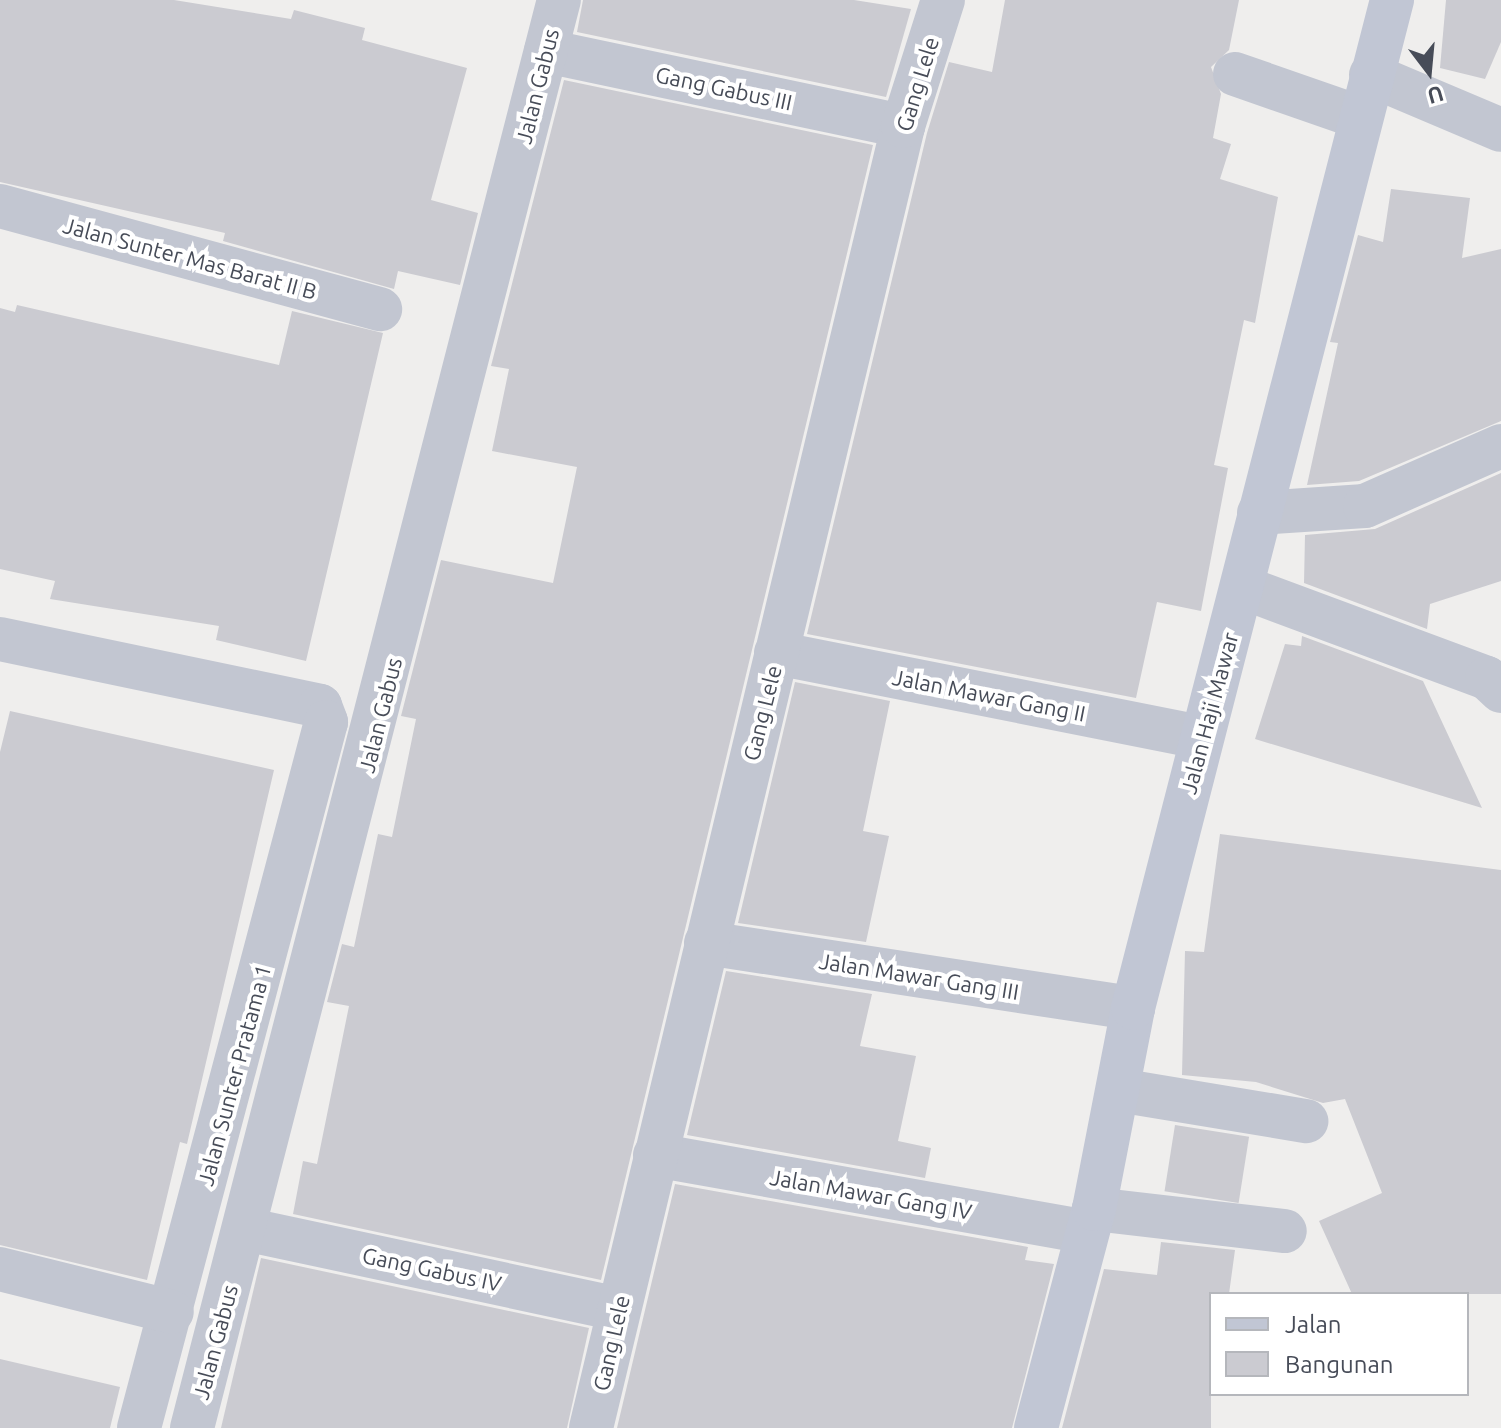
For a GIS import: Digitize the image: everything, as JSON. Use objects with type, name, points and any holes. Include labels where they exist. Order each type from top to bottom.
[{"type":"street","name":"Jalan Gabus","points":[[192,1428],[559,0]]},
{"type":"street","name":"Gang Lele","points":[[591,1428],[903,126],[943,0]]},
{"type":"street","name":"Jalan Haji Mawar","points":[[1036,1428],[1090,1220],[1133,1008],[1392,0]]},
{"type":"street","name":"Gang Gabus III","points":[[546,51],[903,126]]},
{"type":"street","points":[[1235,74],[1361,118]]},
{"type":"street","points":[[1371,75],[1501,130]]},
{"type":"street","name":"Jalan Sunter Mas Barat II B","points":[[0,206],[380,309]]},
{"type":"street","points":[[1259,513],[1365,506],[1501,446]]},
{"type":"street","points":[[1242,587],[1487,678],[1501,691]]},
{"type":"street","name":"Jalan Sunter Pratama 1","points":[[0,639],[320,706],[326,722],[139,1428]]},
{"type":"street","name":"Jalan Mawar Gang II","points":[[776,653],[1202,737]]},
{"type":"street","name":"Jalan Mawar Gang III","points":[[706,943],[1133,1008]]},
{"type":"street","points":[[1118,1090],[1306,1121]]},
{"type":"street","name":"Jalan Mawar Gang IV","points":[[655,1155],[1090,1220],[1285,1231]]},
{"type":"street","name":"Gang Gabus IV","points":[[245,1229],[618,1309]]},
{"type":"street","points":[[0,1269],[172,1312]]},
{"type":"building","points":[[0,0],[174,0],[291,19],[294,10],[365,28],[362,40],[467,68],[431,200],[478,213],[460,285],[398,271],[394,289],[223,241],[225,233],[0,182]]},
{"type":"building","points":[[583,0],[854,0],[911,9],[886,97],[577,32]]},
{"type":"building","points":[[1005,0],[1239,0],[1229,50],[1211,67],[1221,94],[1213,138],[1231,144],[1220,179],[1278,197],[1255,323],[1244,320],[1214,465],[1228,468],[1201,611],[1157,602],[1136,698],[807,634],[927,133],[949,62],[992,72]]},
{"type":"building","points":[[1446,0],[1501,0],[1501,42],[1485,79],[1440,68]]},
{"type":"building","points":[[564,80],[873,145],[601,1280],[293,1214],[303,1161],[317,1164],[349,1006],[327,1002],[342,944],[354,947],[378,834],[392,837],[416,719],[401,716],[441,560],[553,583],[577,467],[492,451],[509,369],[491,366]]},
{"type":"building","points":[[1391,189],[1470,198],[1462,258],[1501,249],[1501,421],[1359,481],[1307,485],[1338,343],[1330,342],[1358,235],[1383,242]]},
{"type":"building","points":[[17,305],[279,365],[292,311],[383,333],[306,661],[216,640],[219,626],[50,599],[55,581],[0,569],[0,308],[15,312]]},
{"type":"building","points":[[1501,473],[1501,581],[1430,604],[1427,629],[1304,583],[1305,535],[1375,529]]},
{"type":"building","points":[[1302,636],[1423,681],[1482,808],[1255,739],[1285,644],[1301,646]]},
{"type":"building","points":[[795,682],[890,701],[863,831],[889,836],[866,942],[738,923]]},
{"type":"building","points":[[10,711],[274,770],[187,1144],[180,1142],[147,1280],[0,1245],[0,752]]},
{"type":"building","points":[[1220,834],[1501,870],[1501,1294],[1351,1292],[1319,1221],[1382,1193],[1345,1099],[1323,1103],[1256,1082],[1182,1075],[1185,951],[1204,952]]},
{"type":"building","points":[[726,971],[872,994],[860,1046],[916,1056],[898,1141],[931,1148],[925,1178],[687,1135]]},
{"type":"building","points":[[1175,1125],[1249,1137],[1239,1203],[1165,1191]]},
{"type":"building","points":[[675,1184],[1028,1247],[1025,1260],[1054,1264],[1012,1428],[617,1428]]},
{"type":"building","points":[[1161,1242],[1235,1250],[1229,1292],[1209,1292],[1211,1428],[1062,1428],[1104,1269],[1157,1275]]},
{"type":"building","points":[[261,1258],[589,1328],[567,1428],[221,1428]]},
{"type":"building","points":[[0,1359],[120,1387],[110,1428],[0,1428]]}]
